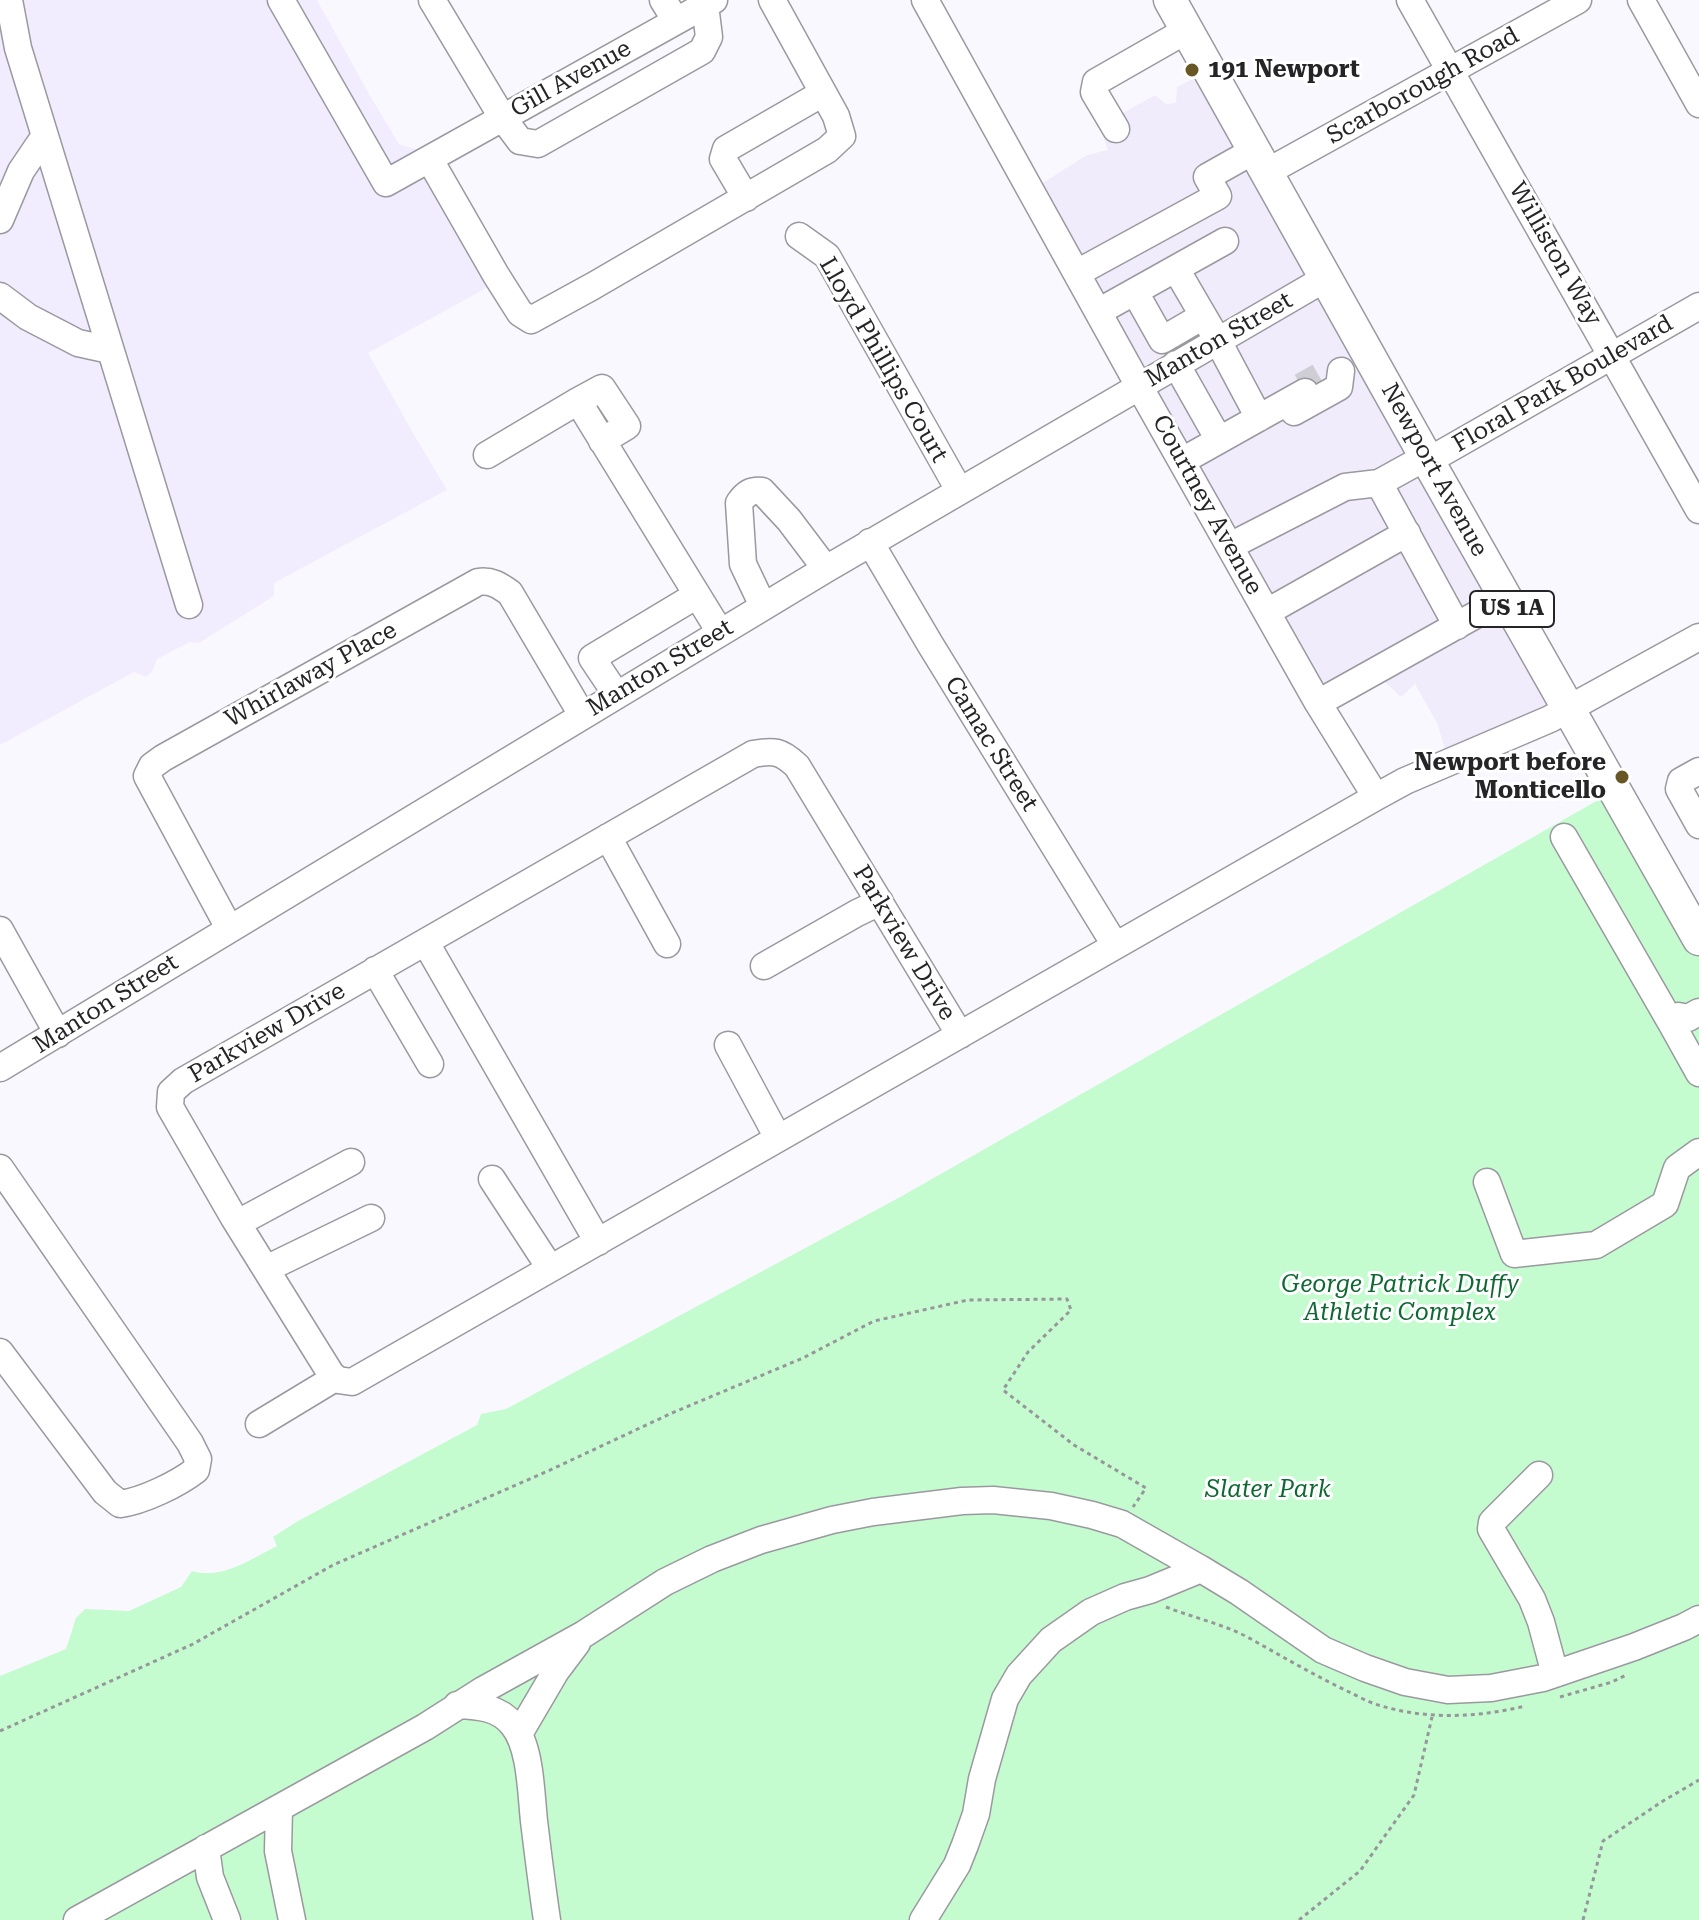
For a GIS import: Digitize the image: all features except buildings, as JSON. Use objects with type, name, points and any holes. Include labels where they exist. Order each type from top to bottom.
[{"type":"main road","name":"Newport Avenue","points":[[1170,0],[1569,710],[1694,920]]},
{"type":"street","points":[[9,0],[18,48],[44,137],[189,605]]},
{"type":"street","name":"Gill Avenue","points":[[281,0],[386,183],[502,117],[670,11],[709,2]]},
{"type":"street","points":[[432,0],[502,117],[520,141],[538,144],[702,51],[709,37],[709,2]]},
{"type":"street","points":[[430,160],[496,275],[520,313],[531,320],[746,198],[827,150],[842,136],[836,116],[772,0]]},
{"type":"street","name":"Courtney Avenue","points":[[925,0],[1318,703],[1376,797]]},
{"type":"street","name":"Williston Way","points":[[1410,0],[1699,510]]},
{"type":"street","name":"Scarborough Road","points":[[1077,273],[1218,196],[1207,177],[1261,161],[1450,72],[1578,0]]},
{"type":"street","points":[[1641,0],[1699,104]]},
{"type":"street","points":[[1116,129],[1094,92],[1096,82],[1187,30]]},
{"type":"street","points":[[746,198],[723,159],[726,149],[823,93]]},
{"type":"street","points":[[0,220],[21,171],[44,137]]},
{"type":"street","name":"Lloyd Phillips Court","points":[[799,236],[827,256],[959,490]]},
{"type":"street","points":[[1098,312],[1225,241]]},
{"type":"street","points":[[1176,269],[1266,415]]},
{"type":"street","name":"Manton Street","points":[[0,1068],[870,542],[1326,278]]},
{"type":"street","points":[[1135,292],[1162,340],[1203,316]]},
{"type":"street","points":[[0,296],[28,317],[78,343],[110,350]]},
{"type":"street","name":"Floral Park Boulevard","points":[[1230,546],[1345,487],[1379,483],[1427,459],[1699,306]]},
{"type":"street","points":[[1182,461],[1369,356]]},
{"type":"street","points":[[1176,364],[1219,440]]},
{"type":"street","points":[[1266,415],[1289,416],[1339,387],[1318,382]]},
{"type":"street","points":[[487,455],[578,401],[720,632]]},
{"type":"street","points":[[1379,483],[1457,626]]},
{"type":"street","points":[[763,606],[743,564],[739,503],[752,490],[762,491],[789,520],[826,569]]},
{"type":"street","points":[[1267,612],[1407,533]]},
{"type":"street","name":"Camac Street","points":[[870,542],[1115,945]]},
{"type":"street","name":"Whirlaway Place","points":[[229,928],[147,776],[152,766],[163,758],[478,582],[488,581],[510,593],[582,715]]},
{"type":"street","points":[[616,694],[592,658],[697,595]]},
{"type":"street","points":[[1318,703],[1506,598]]},
{"type":"street","name":"Parkview Drive","points":[[960,1035],[797,766],[784,754],[767,751],[753,754],[183,1081],[171,1092],[170,1107],[331,1374],[338,1380],[352,1382],[960,1035],[1115,945],[1376,797],[1405,781],[1569,710],[1699,637]]},
{"type":"street","points":[[1699,771],[1681,781],[1679,789],[1699,825]]},
{"type":"street","points":[[608,837],[667,944]]},
{"type":"street","points":[[1564,837],[1682,1016],[1699,1073]]},
{"type":"street","points":[[764,966],[880,902]]},
{"type":"street","points":[[0,930],[58,1034]]},
{"type":"street","points":[[426,943],[598,1242]]},
{"type":"street","points":[[375,970],[430,1064]]},
{"type":"street","points":[[1682,1016],[1683,1007],[1699,999]]},
{"type":"street","points":[[728,1045],[778,1138]]},
{"type":"street","points":[[1487,1182],[1514,1254],[1596,1245],[1665,1204],[1677,1168],[1699,1152]]},
{"type":"street","points":[[238,1223],[351,1162]]},
{"type":"street","points":[[0,1168],[190,1443],[198,1459],[196,1470],[187,1478],[131,1503],[120,1504],[105,1492],[0,1352]]},
{"type":"street","points":[[492,1179],[550,1268]]},
{"type":"street","points":[[266,1269],[371,1218]]},
{"type":"street","points":[[259,1424],[335,1378]]},
{"type":"street","points":[[1539,1475],[1492,1522],[1491,1529],[1532,1599],[1555,1674]]},
{"type":"street","points":[[77,1920],[425,1727],[457,1705],[584,1634],[665,1582],[761,1540],[846,1518],[937,1503],[993,1500],[1051,1506],[1122,1524],[1239,1592],[1323,1650],[1405,1682],[1448,1690],[1477,1689],[1555,1674],[1634,1647],[1699,1619]]},
{"type":"street","points":[[923,1920],[957,1865],[965,1845],[976,1814],[982,1779],[1005,1699],[1019,1675],[1051,1640],[1091,1612],[1201,1569]]},
{"type":"street","points":[[519,1734],[556,1671],[584,1634]]},
{"type":"street","points":[[457,1705],[496,1711],[512,1723],[519,1734],[527,1762],[547,1920]]},
{"type":"street","points":[[279,1808],[278,1851],[292,1920]]},
{"type":"street","points":[[206,1848],[210,1877],[227,1920]]},
{"type":"path","points":[[0,1731],[193,1644],[333,1565],[672,1413],[803,1358],[874,1321],[968,1300],[1067,1299],[1071,1310],[1028,1352],[1003,1390],[1074,1445],[1146,1488],[1122,1524]]},
{"type":"path","points":[[1299,1920],[1360,1871],[1414,1795],[1432,1716]]},
{"type":"path","points":[[1583,1920],[1603,1841],[1699,1780]]},
{"type":"shaded area","points":[[0,0],[317,0],[399,144],[435,155],[427,184],[490,286],[368,353],[447,490],[274,583],[274,596],[199,643],[190,642],[157,659],[152,672],[146,677],[134,672],[0,745]]},
{"type":"shaded area","points":[[1208,71],[1564,704],[1447,755],[1437,723],[1415,684],[1401,697],[1385,682],[1378,684],[1326,712],[1030,191],[1087,155],[1108,150],[1099,126],[1155,95],[1166,104],[1176,103],[1177,87]]},
{"type":"green space","name":"Slater Park","points":[[1614,791],[1699,942],[1699,1920],[0,1920],[0,1676],[66,1649],[76,1618],[85,1609],[129,1611],[181,1587],[192,1571],[214,1573],[225,1570],[277,1546],[273,1537],[477,1425],[481,1414],[506,1409],[902,1196]]},
{"type":"tunnel","points":[[1301,386],[1319,376]]},
{"type":"place","name":"191 Newport","points":[[1192,70]]},
{"type":"place","name":"Newport before Monticello","points":[[1622,777]]},
{"type":"park label","name":"George Patrick Duffy Athletic Complex","points":[[1400,1299]]}]
